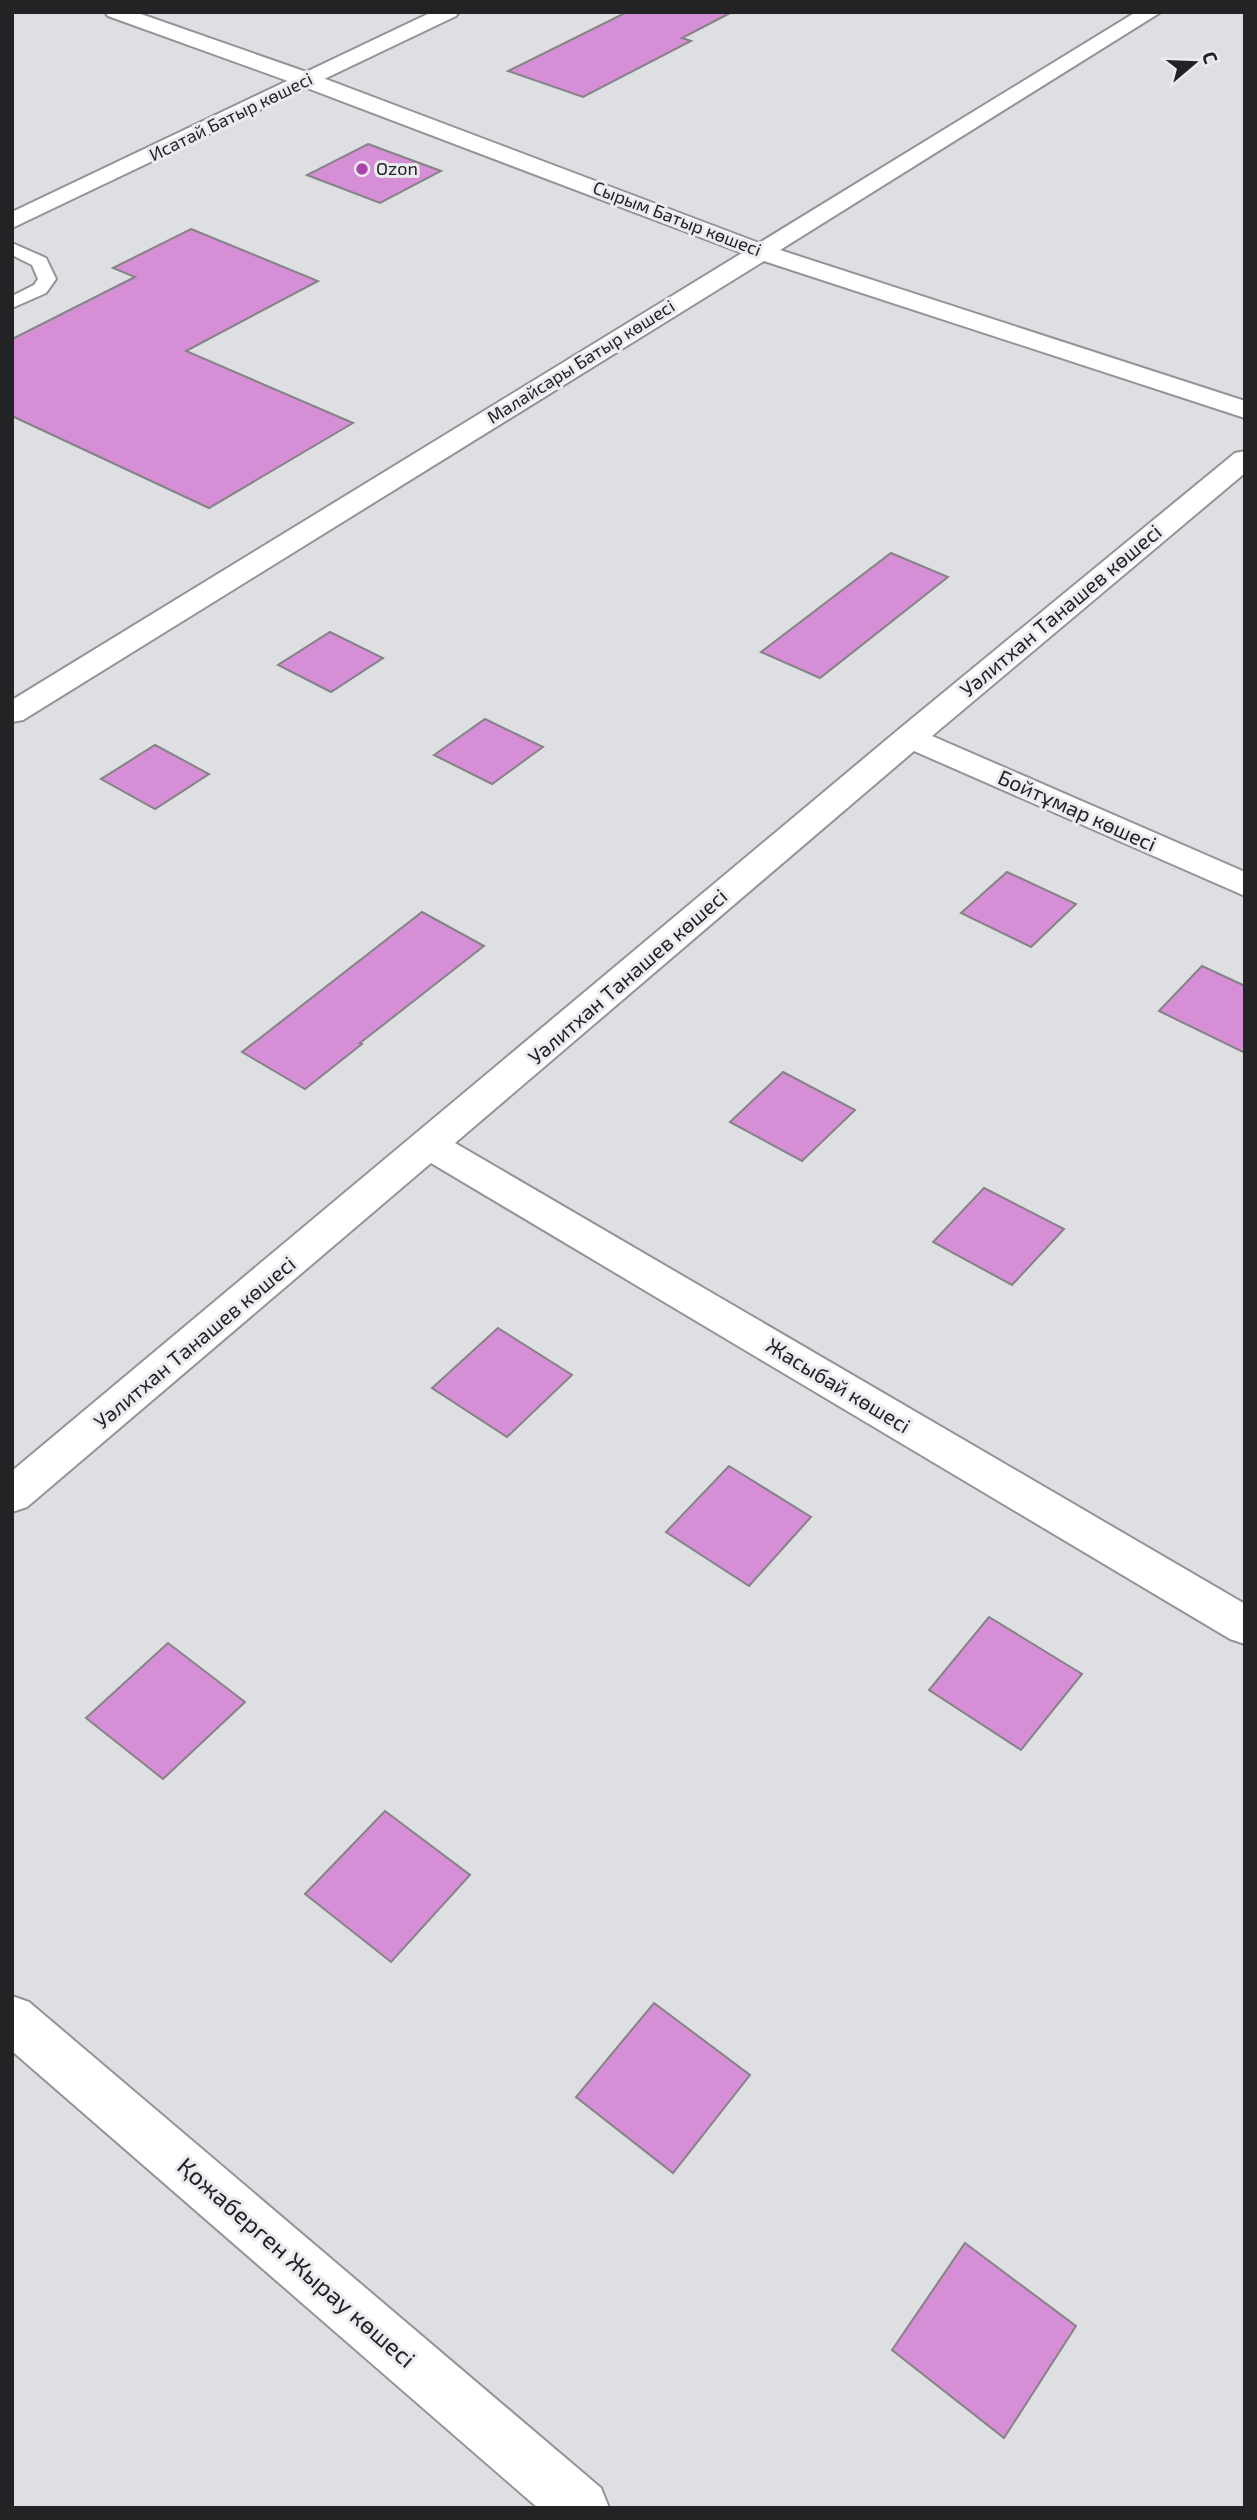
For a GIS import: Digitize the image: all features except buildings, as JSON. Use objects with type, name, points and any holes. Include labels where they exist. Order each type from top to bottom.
[{"type":"street","name":"Сырым Батыр көшесі","points":[[115,12],[307,80],[761,252],[1245,410]]},
{"type":"street","name":"Исатай Батыр көшесі","points":[[12,221],[449,12]]},
{"type":"street","name":"Малайсары Батыр көшесі","points":[[12,713],[1151,12]]},
{"type":"street","name":"Уәлитхан Танашев көшесі","points":[[12,1496],[430,1146],[909,737],[1245,459]]},
{"type":"street","name":"Бойтұмар көшесі","points":[[909,737],[1245,885]]},
{"type":"street","name":"Жасыбай көшесі","points":[[430,1146],[1245,1626]]},
{"type":"street","name":"Қожаберген Жырау көшесі","points":[[12,2019],[581,2508]]},
{"type":"lane","points":[[12,247],[40,262],[47,279],[40,289],[12,303]]},
{"type":"place","name":"Ozon","points":[[362,169]]}]
